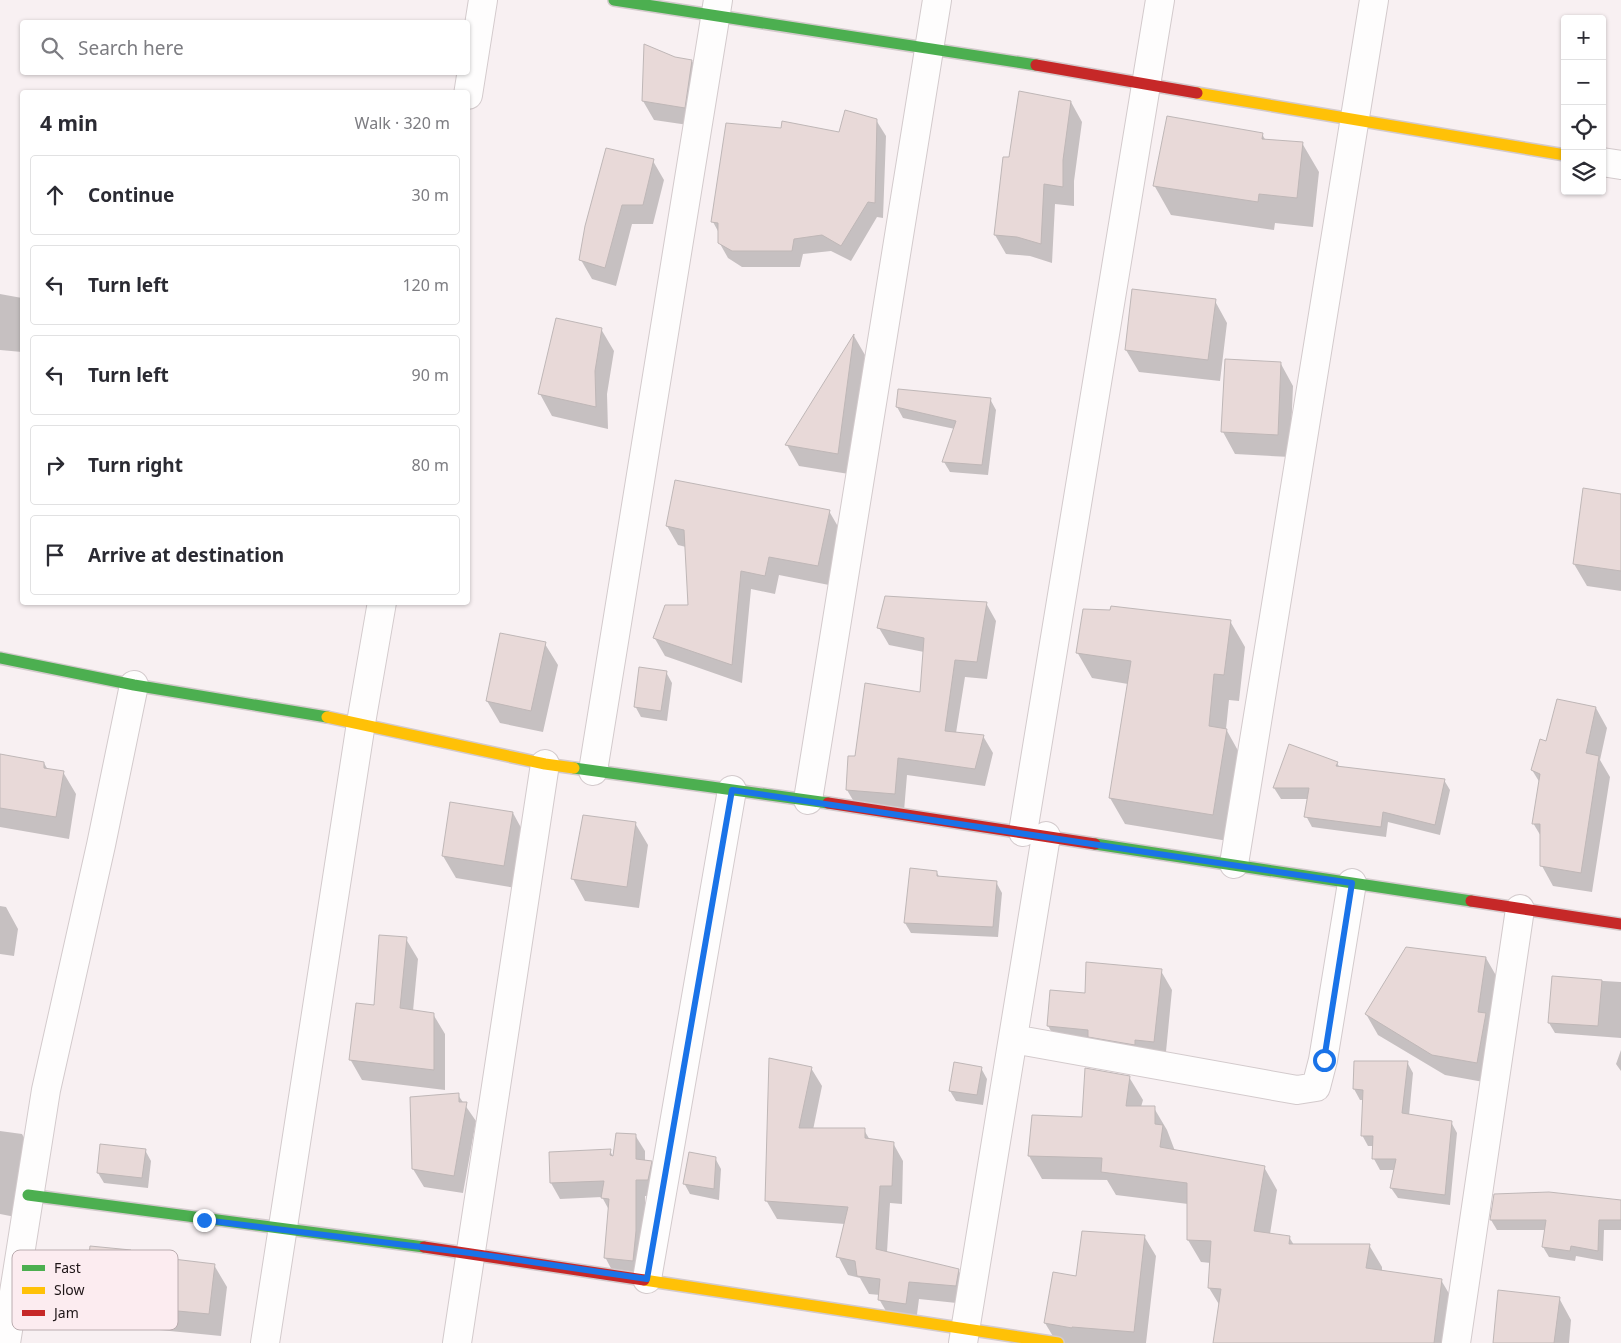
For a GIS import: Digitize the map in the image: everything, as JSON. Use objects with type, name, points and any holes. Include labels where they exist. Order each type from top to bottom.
[{"type":"street","points":[[469,90],[483,0]]},
{"type":"street","points":[[614,0],[717,8],[929,47],[1561,154]]},
{"type":"street","points":[[808,800],[937,0]]},
{"type":"street","points":[[964,1336],[1013,1039],[1035,834],[1160,0]]},
{"type":"street","points":[[1234,864],[1374,0]]},
{"type":"street","points":[[593,771],[717,8]]},
{"type":"street","points":[[1606,163],[1621,165]]},
{"type":"street","points":[[265,1343],[284,1230],[361,722],[381,605]]},
{"type":"street","points":[[0,658],[134,684],[361,722],[545,764],[808,800],[1621,924]]},
{"type":"street","points":[[20,1250],[46,1090],[101,845],[134,684]]},
{"type":"street","points":[[457,1343],[545,764]]},
{"type":"street","points":[[647,1279],[732,790]]},
{"type":"street","points":[[1013,1039],[1297,1090],[1316,1087],[1324,1060],[1352,883]]},
{"type":"street","points":[[1456,1343],[1520,910]]},
{"type":"street","points":[[28,1195],[470,1253],[647,1279],[964,1336],[1058,1343]]},
{"type":"street","points":[[6,1343],[12,1303]]},
{"type":"building","points":[[644,44],[675,57],[692,60],[685,108],[642,101]]},
{"type":"building","points":[[1019,91],[1071,101],[1063,160],[1063,187],[1044,184],[1041,244],[1017,237],[994,235],[1003,157],[1009,157]]},
{"type":"building","points":[[845,110],[877,119],[875,203],[868,202],[841,246],[822,235],[794,239],[792,251],[732,251],[718,243],[718,223],[711,222],[726,123],[781,128],[782,121],[839,132]]},
{"type":"building","points":[[1167,116],[1263,133],[1262,139],[1303,142],[1297,198],[1259,194],[1258,202],[1153,186]]},
{"type":"building","points":[[606,148],[654,159],[643,205],[622,205],[605,268],[579,260],[585,226]]},
{"type":"building","points":[[1132,289],[1216,299],[1208,360],[1125,350]]},
{"type":"building","points":[[556,318],[602,328],[595,371],[596,407],[538,394]]},
{"type":"building","points":[[854,334],[838,454],[785,445]]},
{"type":"building","points":[[1225,359],[1281,362],[1278,435],[1221,432]]},
{"type":"building","points":[[898,389],[991,398],[982,465],[942,462],[956,421],[896,407]]},
{"type":"building","points":[[675,480],[830,510],[818,566],[769,557],[765,576],[741,571],[732,665],[653,638],[665,605],[688,605],[684,530],[666,526]]},
{"type":"building","points":[[1583,488],[1621,494],[1621,571],[1573,564]]},
{"type":"building","points":[[885,596],[987,602],[977,662],[955,660],[945,731],[984,735],[975,769],[898,758],[895,794],[846,790],[848,756],[855,756],[865,683],[920,692],[924,638],[877,628]]},
{"type":"building","points":[[1111,606],[1231,620],[1224,675],[1214,674],[1209,726],[1227,729],[1213,815],[1109,798],[1131,661],[1076,653],[1083,609],[1110,610]]},
{"type":"building","points":[[500,633],[546,642],[531,711],[486,701]]},
{"type":"building","points":[[639,667],[667,671],[661,711],[634,707]]},
{"type":"building","points":[[1557,699],[1596,707],[1586,753],[1599,756],[1581,873],[1540,866],[1540,824],[1532,824],[1540,774],[1531,770],[1540,739],[1546,741]]},
{"type":"building","points":[[1289,744],[1338,762],[1336,766],[1445,779],[1435,825],[1383,812],[1381,827],[1304,817],[1309,788],[1273,788]]},
{"type":"building","points":[[0,754],[44,762],[44,768],[64,771],[56,817],[0,808]]},
{"type":"building","points":[[450,802],[513,812],[504,866],[442,856]]},
{"type":"building","points":[[583,815],[636,822],[627,887],[571,879]]},
{"type":"building","points":[[910,868],[937,871],[937,876],[997,881],[993,927],[904,923]]},
{"type":"building","points":[[379,935],[407,937],[400,1008],[434,1013],[434,1070],[349,1060],[356,1003],[374,1005]]},
{"type":"building","points":[[1406,947],[1486,957],[1478,1012],[1486,1013],[1477,1063],[1432,1055],[1365,1014]]},
{"type":"building","points":[[1086,962],[1162,969],[1154,1042],[1135,1040],[1135,1045],[1088,1037],[1088,1030],[1047,1026],[1050,990],[1085,993]]},
{"type":"building","points":[[1552,976],[1602,980],[1598,1026],[1548,1023]]},
{"type":"building","points":[[769,1058],[812,1067],[799,1128],[865,1128],[865,1138],[894,1142],[892,1186],[880,1186],[876,1249],[959,1269],[956,1286],[909,1282],[906,1304],[878,1300],[880,1279],[857,1276],[855,1261],[836,1257],[848,1207],[765,1201]]},
{"type":"building","points":[[1354,1061],[1408,1061],[1402,1113],[1452,1121],[1445,1195],[1390,1188],[1396,1159],[1372,1159],[1373,1136],[1361,1136],[1363,1090],[1353,1089]]},
{"type":"building","points":[[954,1062],[982,1067],[977,1095],[949,1091]]},
{"type":"building","points":[[1085,1068],[1130,1076],[1126,1106],[1155,1106],[1155,1124],[1163,1125],[1160,1147],[1265,1166],[1254,1231],[1290,1236],[1289,1244],[1370,1244],[1366,1268],[1442,1279],[1434,1343],[1213,1343],[1221,1289],[1208,1288],[1211,1241],[1187,1240],[1187,1183],[1101,1172],[1102,1158],[1028,1156],[1032,1115],[1082,1117]]},
{"type":"building","points":[[459,1093],[459,1102],[467,1102],[454,1176],[412,1169],[410,1097]]},
{"type":"building","points":[[616,1133],[636,1134],[636,1159],[652,1161],[648,1180],[636,1180],[636,1231],[633,1261],[604,1258],[609,1199],[601,1198],[604,1181],[550,1183],[549,1152],[611,1149],[610,1155],[613,1156]]},
{"type":"building","points":[[100,1144],[146,1149],[142,1178],[97,1173]]},
{"type":"building","points":[[689,1152],[716,1157],[714,1189],[683,1184]]},
{"type":"building","points":[[1549,1192],[1621,1200],[1621,1220],[1599,1220],[1598,1251],[1571,1246],[1570,1251],[1542,1247],[1546,1220],[1490,1220],[1494,1194]]},
{"type":"building","points":[[1082,1231],[1145,1235],[1134,1332],[1072,1328],[1044,1323],[1053,1272],[1076,1276]]},
{"type":"building","points":[[90,1246],[131,1250],[90,1250]]},
{"type":"building","points":[[178,1260],[215,1264],[209,1314],[178,1311]]},
{"type":"building","points":[[1498,1290],[1560,1297],[1554,1343],[1493,1343]]},
{"type":"traffic: fast","points":[[614,0],[1036,65]]},
{"type":"traffic: fast","points":[[0,658],[134,685],[327,717]]},
{"type":"traffic: fast","points":[[574,768],[828,803]]},
{"type":"traffic: fast","points":[[1095,844],[1471,901]]},
{"type":"traffic: fast","points":[[28,1195],[424,1247]]},
{"type":"traffic: slow","points":[[1197,93],[1561,154]]},
{"type":"traffic: slow","points":[[327,717],[545,764],[574,768]]},
{"type":"traffic: slow","points":[[644,1280],[1058,1343]]},
{"type":"traffic: jam","points":[[1036,65],[1197,93]]},
{"type":"traffic: jam","points":[[828,803],[1095,844]]},
{"type":"traffic: jam","points":[[1471,901],[1621,924]]},
{"type":"traffic: jam","points":[[424,1247],[644,1280]]},
{"type":"route","points":[[204,1220],[470,1253],[647,1279],[732,790],[1352,883],[1324,1060]]}]
